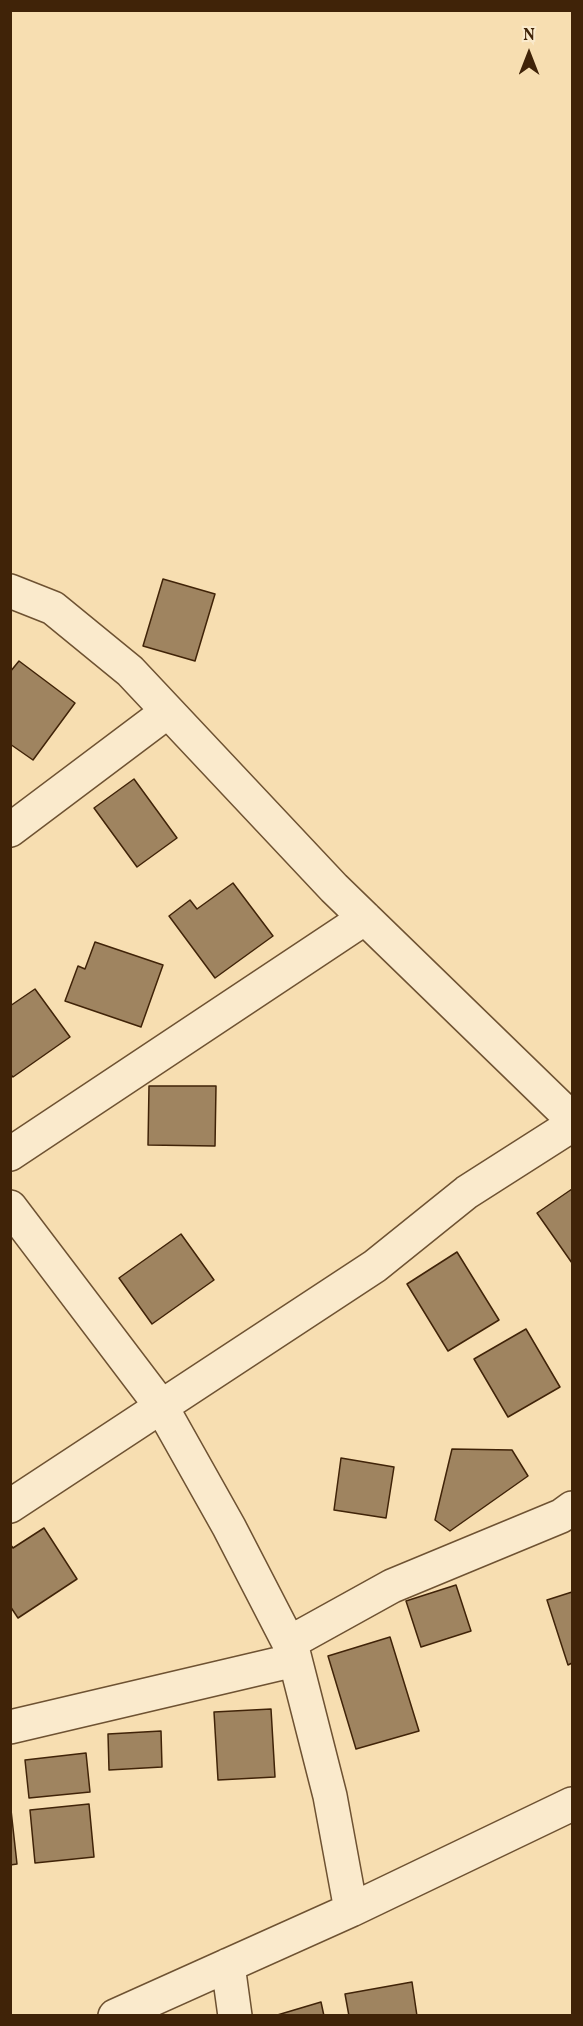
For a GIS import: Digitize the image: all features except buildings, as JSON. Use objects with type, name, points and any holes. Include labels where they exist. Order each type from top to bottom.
[{"type":"street","points":[[10,591],[53,608],[130,671],[334,888],[573,1119]]},
{"type":"street","points":[[10,830],[168,712]]},
{"type":"street","points":[[10,1154],[365,918]]},
{"type":"street","points":[[10,1506],[375,1266],[467,1192],[573,1125]]},
{"type":"street","points":[[10,1207],[160,1406],[229,1527],[292,1651],[330,1796],[351,1910]]},
{"type":"street","points":[[10,1727],[292,1651],[392,1586],[561,1516],[573,1508]]},
{"type":"street","points":[[115,2016],[351,1910],[573,1804]]},
{"type":"street","points":[[228,1965],[235,2016]]}]
